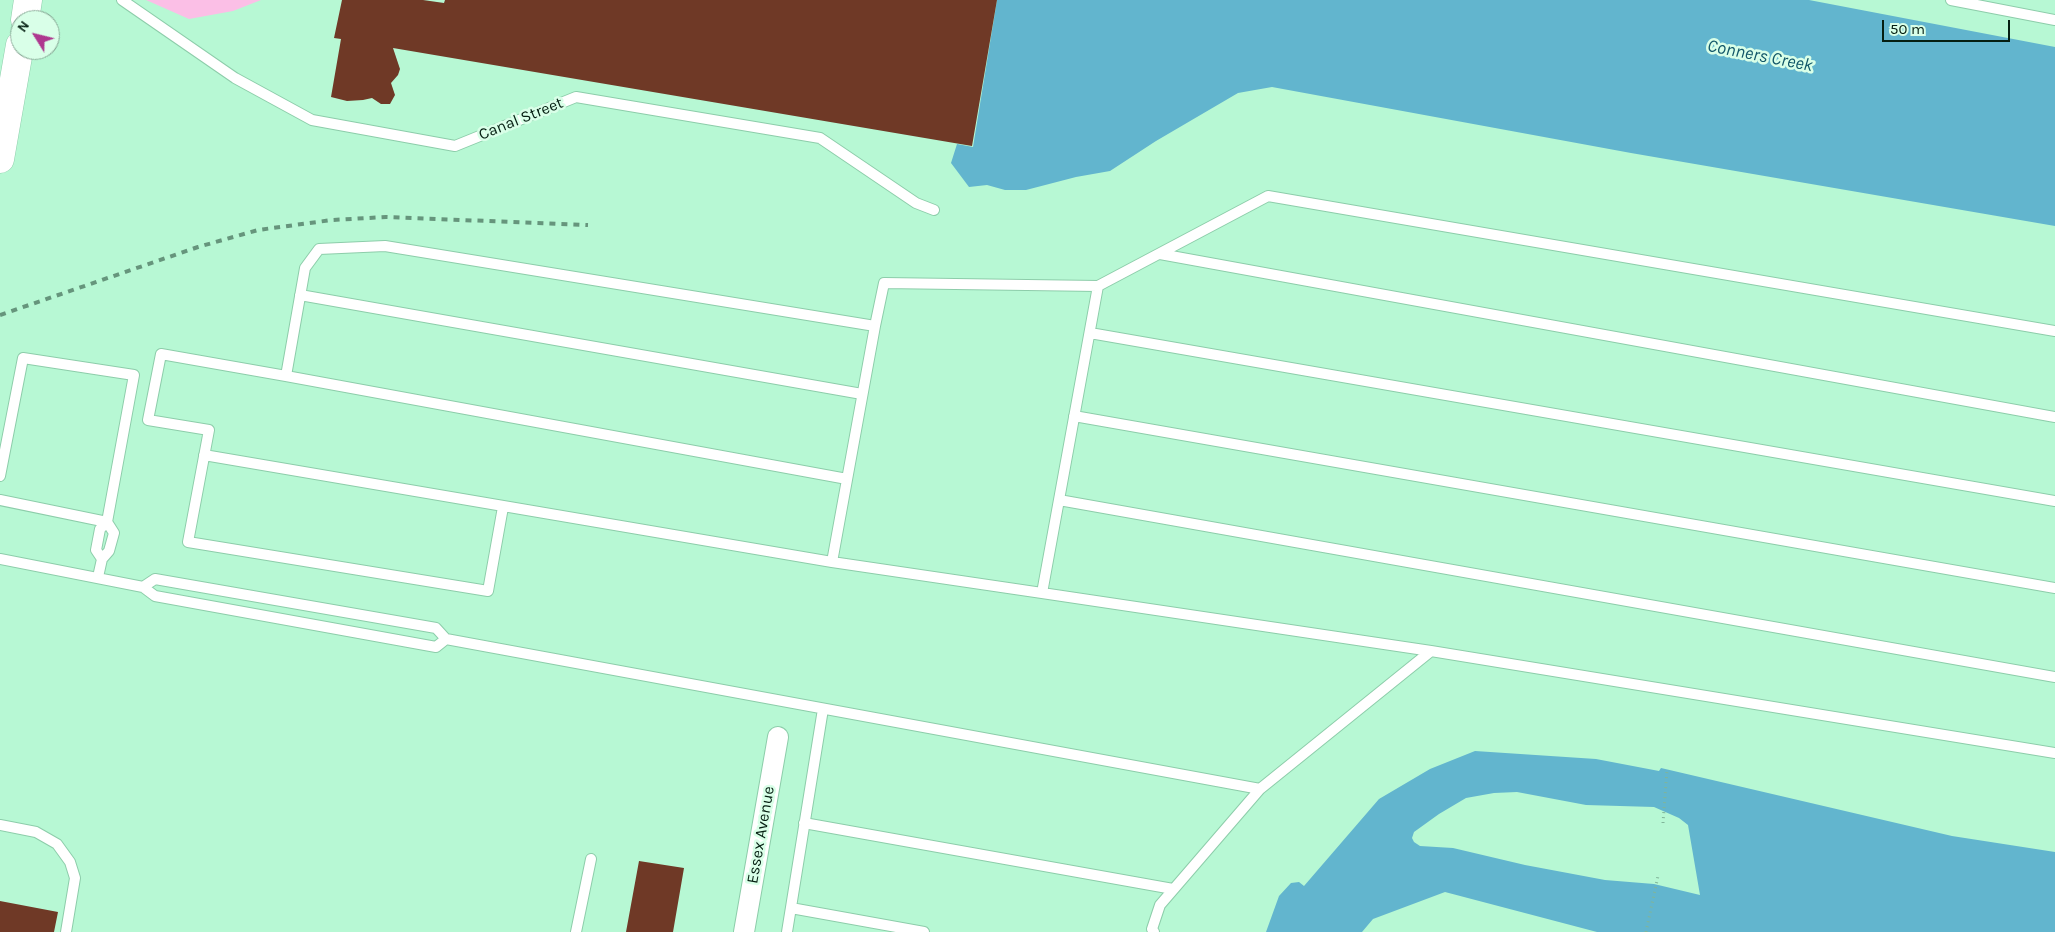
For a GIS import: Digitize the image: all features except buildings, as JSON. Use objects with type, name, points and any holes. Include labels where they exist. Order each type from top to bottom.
[{"type":"street","points":[[0,159],[18,60]]},
{"type":"street","name":"Essex Avenue","points":[[744,932],[778,737]]},
{"type":"lane","name":"Canal Street","points":[[122,0],[235,78],[312,120],[455,146],[576,97],[820,138],[916,203],[934,210]]},
{"type":"lane","points":[[1951,0],[2055,20]]},
{"type":"lane","points":[[832,562],[884,283],[1098,286],[1268,196],[2055,330]]},
{"type":"lane","points":[[286,376],[305,268],[319,250],[385,246],[875,326]]},
{"type":"lane","points":[[1160,254],[2055,417]]},
{"type":"lane","points":[[1042,593],[1098,286]]},
{"type":"lane","points":[[300,295],[862,394]]},
{"type":"lane","points":[[1090,333],[2055,501]]},
{"type":"lane","points":[[503,506],[488,591],[188,542],[209,430],[148,420],[161,354],[847,479]]},
{"type":"lane","points":[[0,476],[23,358],[134,375],[108,522],[100,529],[96,550],[102,559],[98,577]]},
{"type":"lane","points":[[1074,416],[2055,588]]},
{"type":"lane","points":[[204,455],[832,562],[1431,651],[2055,753]]},
{"type":"lane","points":[[0,500],[108,522]]},
{"type":"lane","points":[[1059,500],[2055,677]]},
{"type":"lane","points":[[0,559],[143,587],[155,596],[436,647],[446,640]]},
{"type":"lane","points":[[143,587],[155,579],[436,628],[446,640],[1260,789]]},
{"type":"lane","points":[[1154,932],[1152,929],[1160,905],[1260,789],[1431,651]]},
{"type":"lane","points":[[787,932],[823,709]]},
{"type":"lane","points":[[804,823],[1173,889]]},
{"type":"lane","points":[[0,826],[36,832],[57,844],[70,862],[75,878],[66,932]]},
{"type":"lane","points":[[576,932],[591,859]]},
{"type":"lane","points":[[791,908],[924,932]]},
{"type":"path","points":[[1663,823],[1667,770]]},
{"type":"path","points":[[1646,932],[1658,876]]},
{"type":"shaded area","points":[[146,0],[261,0],[233,11],[189,19]]},
{"type":"water","name":"Conners Creek","points":[[997,0],[1809,0],[2055,47],[2055,226],[1631,153],[1272,87],[1238,93],[1156,141],[1110,171],[1076,177],[1026,190],[1005,190],[987,185],[969,187],[951,163],[957,144],[973,147]]},
{"type":"water","points":[[1475,751],[1596,759],[1659,771],[1661,768],[1952,836],[2055,852],[2055,932],[1597,932],[1445,892],[1373,919],[1362,932],[1266,932],[1279,896],[1291,883],[1299,882],[1304,886],[1379,799],[1430,769]],"holes":[[[1517,792],[1586,805],[1654,807],[1679,818],[1688,825],[1700,895],[1654,884],[1605,880],[1525,865],[1453,848],[1420,846],[1412,838],[1414,832],[1466,798],[1494,793]]]},
{"type":"railway","points":[[0,315],[198,247],[258,230],[332,220],[386,217],[588,225]]}]
